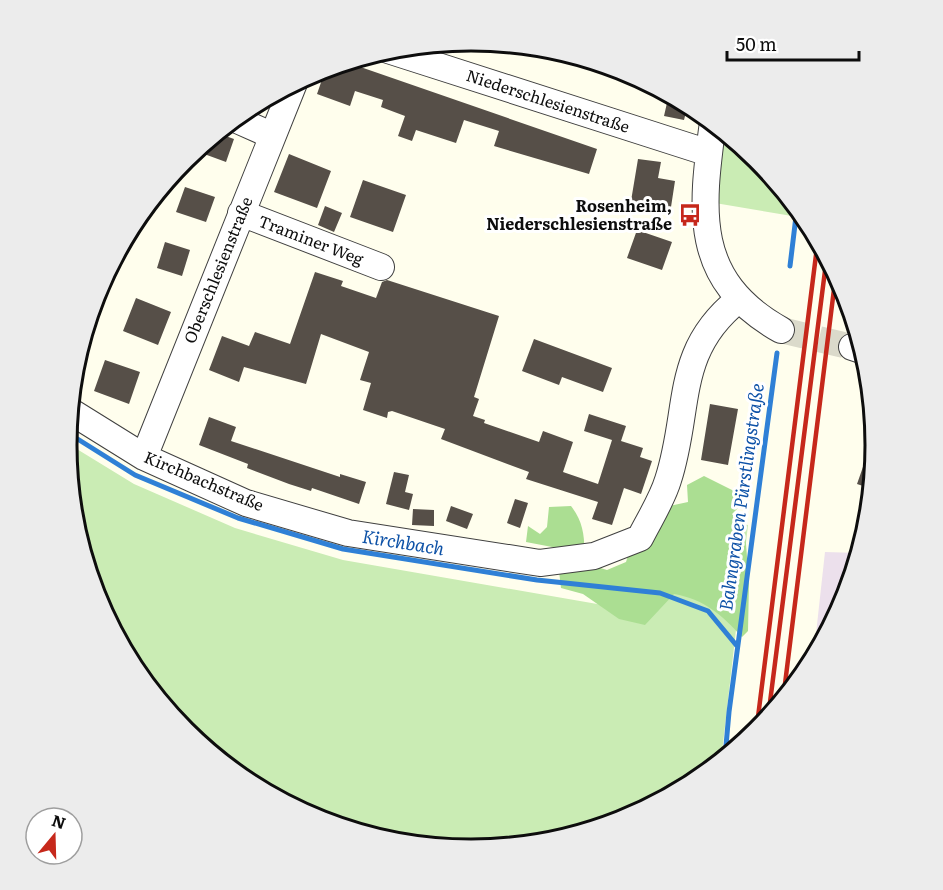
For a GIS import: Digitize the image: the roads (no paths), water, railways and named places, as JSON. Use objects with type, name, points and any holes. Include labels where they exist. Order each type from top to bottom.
[{"type":"street","name":"Niederschlesienstraße","points":[[408,56],[709,153]]},
{"type":"street","name":"Oberschlesienstraße","points":[[144,457],[288,97]]},
{"type":"street","points":[[244,123],[271,135]]},
{"type":"street","points":[[712,133],[707,231],[712,256],[722,277],[738,300],[760,318],[781,330]]},
{"type":"street","name":"Traminer Weg","points":[[242,213],[381,267]]},
{"type":"street","name":"Kirchbachstraße","points":[[78,416],[144,457],[246,503],[348,533],[540,563],[594,556],[640,538],[668,481],[695,352],[710,328],[738,300]]},
{"type":"waterway","name":"Bahngraben Pürstlingstraße","points":[[790,266],[795,221]]},
{"type":"waterway","name":"Bahngraben Pürstlingstraße","points":[[726,745],[777,353]]},
{"type":"waterway","name":"Kirchbach","points":[[77,439],[135,475],[238,518],[343,549],[537,580],[660,593],[708,611],[737,646]]},
{"type":"tunnel","points":[[781,330],[852,347]]},
{"type":"railway","points":[[758,715],[816,254]]},
{"type":"railway","points":[[770,703],[825,271]]},
{"type":"railway","points":[[785,684],[834,290]]},
{"type":"place","name":"Rosenheim, Niederschlesienstraße","points":[[690,215]]}]
